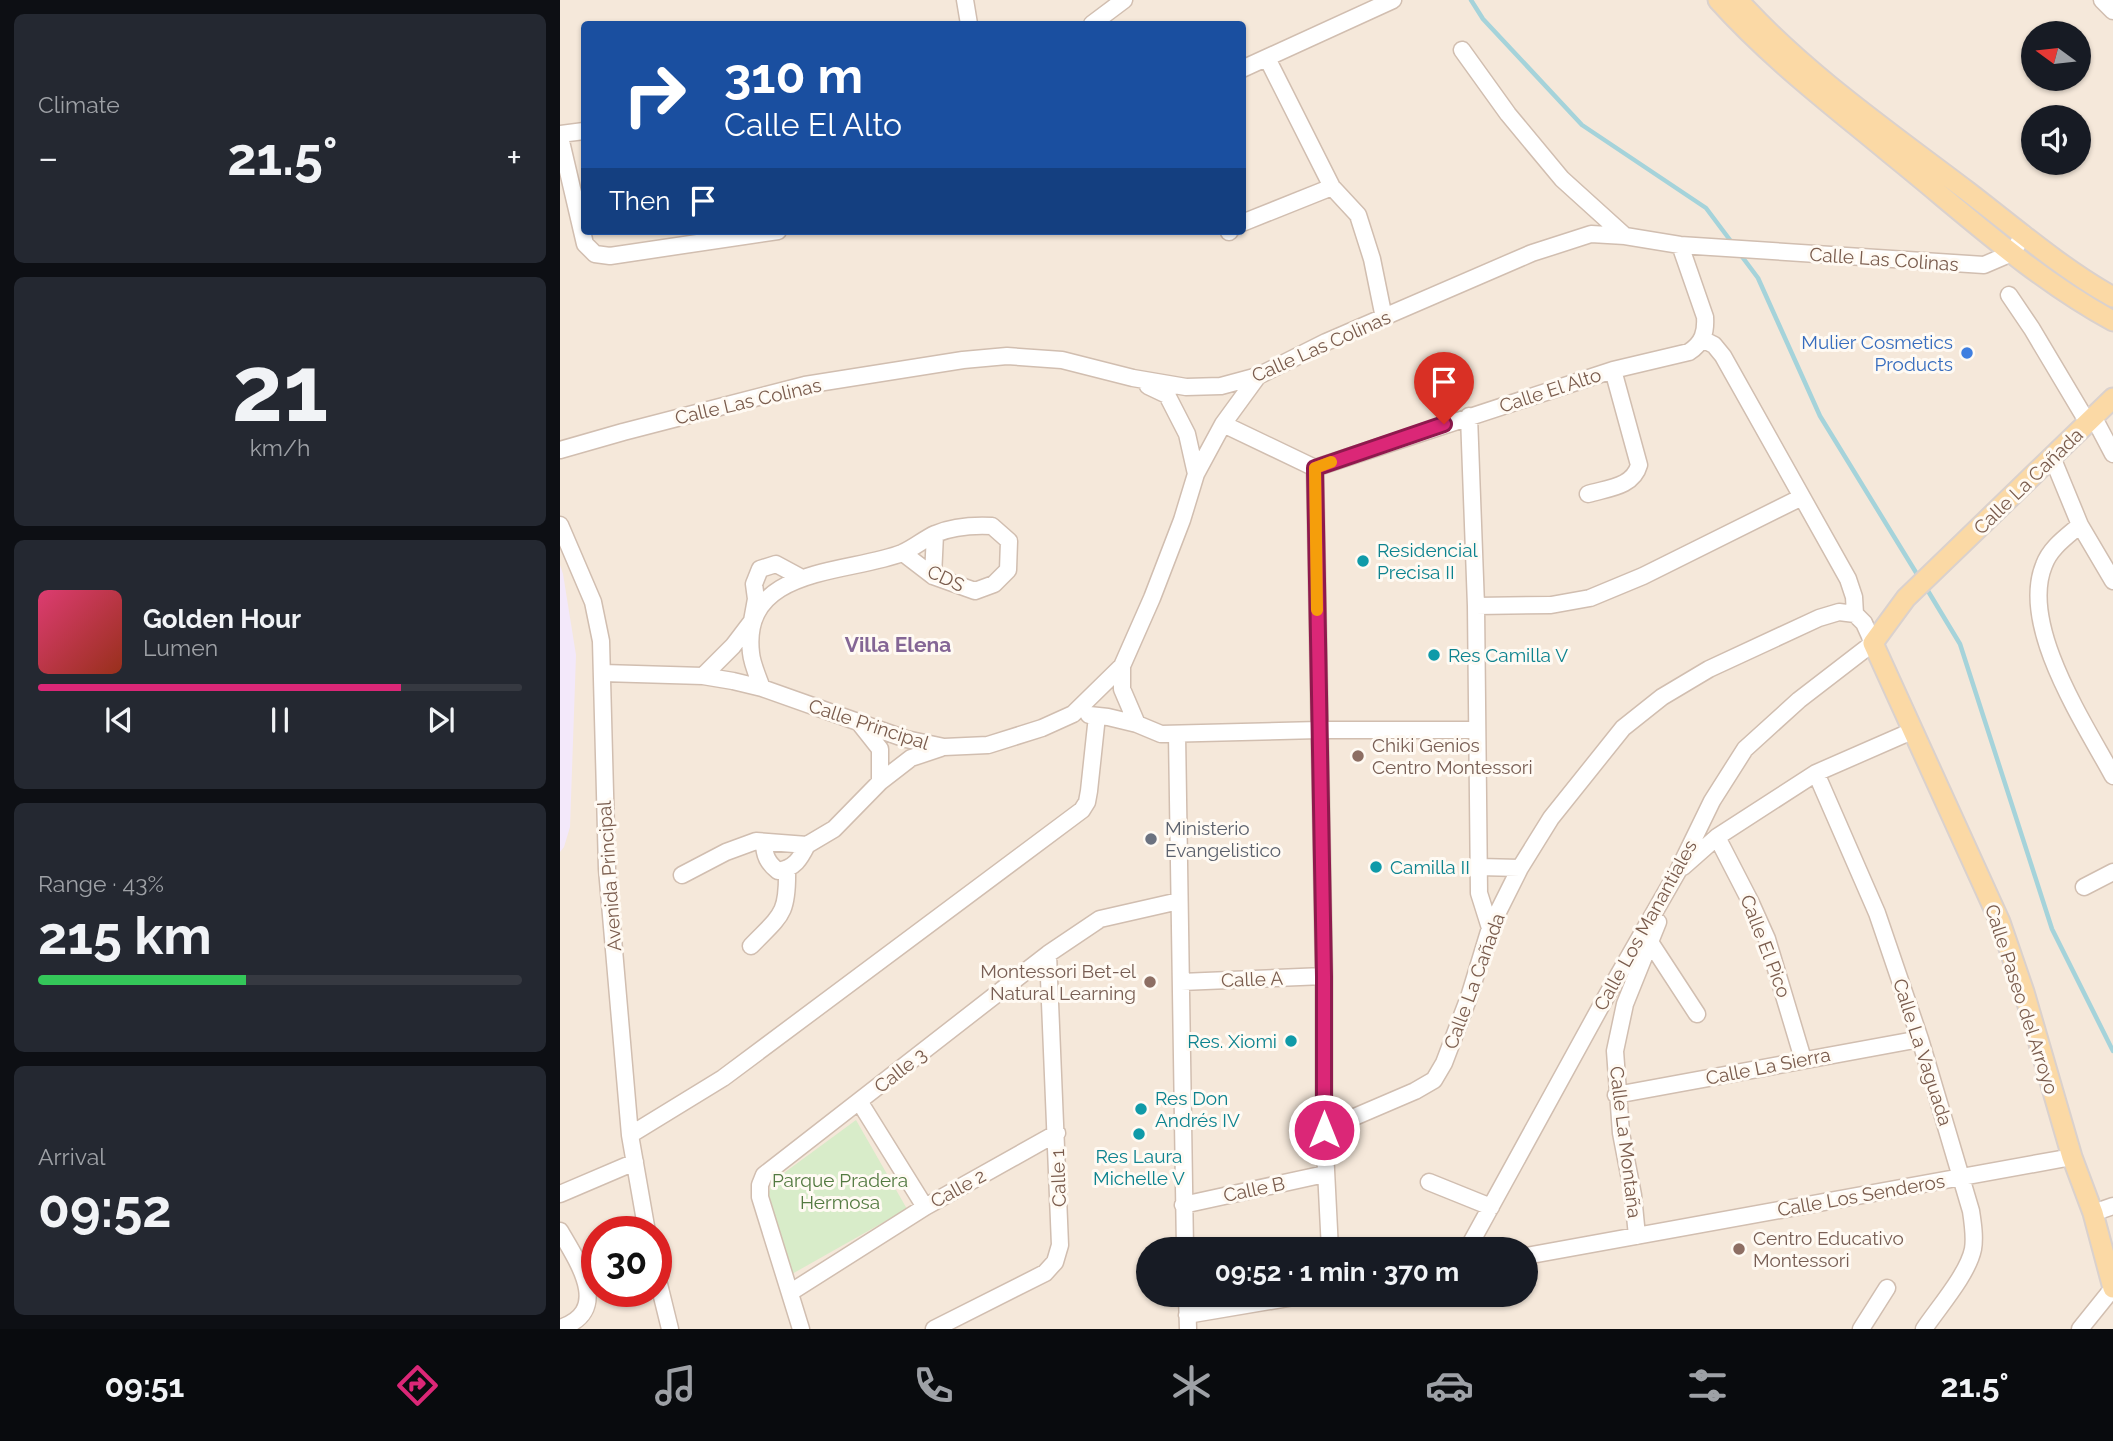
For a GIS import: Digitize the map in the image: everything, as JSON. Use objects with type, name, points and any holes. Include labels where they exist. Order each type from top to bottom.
[{"type":"main road","points":[[1718,0],[1757,42],[1810,89],[2012,253],[2054,285],[2113,321]]},
{"type":"main road","points":[[1738,0],[1796,58],[2066,267],[2113,297]]},
{"type":"main road","name":"Calle La Cañada","points":[[1873,643],[1906,598],[2113,398]]},
{"type":"main road","name":"Calle Paseo del Arroyo","points":[[1873,643],[2000,922],[2024,992],[2072,1157],[2093,1213],[2113,1288]]},
{"type":"street","points":[[965,0],[968,21]]},
{"type":"street","points":[[1096,21],[1124,0]]},
{"type":"street","points":[[1246,67],[1393,0]]},
{"type":"street","points":[[2102,0],[2113,11]]},
{"type":"street","points":[[1462,50],[1508,114],[1562,179],[1625,236]]},
{"type":"street","points":[[1267,58],[1332,187],[1358,215],[1372,259],[1384,318]]},
{"type":"street","points":[[581,132],[560,136],[581,227]]},
{"type":"street","points":[[1246,221],[1332,187]]},
{"type":"street","name":"Calle Las Colinas","points":[[560,450],[805,385],[963,360],[1007,356],[1062,360],[1133,378],[1186,387],[1221,386],[1258,376],[1326,341],[1562,242],[1591,234],[1625,236],[1680,245],[1984,265],[2012,253]]},
{"type":"street","points":[[2012,253],[2024,234]]},
{"type":"street","points":[[583,235],[585,244],[595,254],[610,256],[751,235]]},
{"type":"street","points":[[1680,245],[1704,317],[1702,339],[1714,345],[1723,356],[1802,496],[1848,579],[1854,614],[1864,623],[1873,643]]},
{"type":"street","points":[[2009,295],[2113,454]]},
{"type":"street","name":"Calle El Alto","points":[[1315,468],[1469,415],[1613,370],[1689,352],[1697,347],[1702,339]]},
{"type":"street","points":[[1588,494],[1626,483],[1633,479],[1639,465],[1613,370]]},
{"type":"street","points":[[1196,474],[1223,424],[1258,376]]},
{"type":"street","name":"Calle Principal","points":[[603,673],[703,676],[762,688],[906,739],[943,747],[988,745],[1073,714],[1122,666],[1157,587],[1196,474],[1187,434],[1167,395],[1133,378]]},
{"type":"street","points":[[1469,415],[1476,606],[1479,893],[1490,929]]},
{"type":"street","points":[[1223,424],[1315,468],[1324,1130],[1329,1237]]},
{"type":"street","points":[[2052,457],[2080,525],[2113,581]]},
{"type":"street","points":[[1476,606],[1551,605],[1590,598],[1643,576],[1802,496]]},
{"type":"street","name":"Avenida Principal","points":[[560,524],[593,602],[601,641],[607,869],[630,1135],[645,1216]]},
{"type":"street","name":"CDS","points":[[703,676],[733,646],[765,601],[779,588],[802,578],[903,552],[935,534],[967,525],[992,526],[1009,541],[1008,570],[994,584],[975,591],[933,576],[903,552]]},
{"type":"street","points":[[2080,525],[2055,546],[2044,563],[2038,599],[2048,648],[2056,669],[2113,776]]},
{"type":"street","points":[[933,576],[935,534]]},
{"type":"street","points":[[762,688],[751,653],[756,598],[754,584],[760,569],[776,564],[802,578]]},
{"type":"street","name":"Calle La Cañada","points":[[1324,1130],[1415,1091],[1434,1080],[1444,1063],[1469,997],[1490,929],[1520,868],[1551,818],[1623,728],[1662,697],[1709,669],[1819,618],[1839,612],[1854,614]]},
{"type":"street","name":"Calle Los Manantiales","points":[[1474,1237],[1678,871],[1712,801],[1745,748],[1799,700],[1873,643]]},
{"type":"street","points":[[1122,666],[1122,690],[1137,724]]},
{"type":"street","points":[[1073,714],[1137,724],[1161,734],[1476,730]]},
{"type":"street","points":[[630,1135],[723,1078],[1082,810],[1089,791],[1097,716]]},
{"type":"street","points":[[862,724],[880,749],[880,782]]},
{"type":"street","name":"Calle La Montaña","points":[[1637,1236],[1616,1095],[1615,1051],[1625,1004],[1678,871],[1717,837],[1816,773],[1912,731]]},
{"type":"street","points":[[1177,734],[1184,1237]]},
{"type":"street","points":[[764,842],[764,853],[770,864],[778,871],[787,869],[798,862],[807,845],[834,829],[880,782],[911,758],[943,747]]},
{"type":"street","name":"Calle La Vaguada","points":[[1816,773],[1877,913],[1920,1039],[1971,1211],[1973,1252],[1924,1329]]},
{"type":"street","name":"Calle El Pico","points":[[1717,837],[1767,939],[1803,1059]]},
{"type":"street","points":[[682,874],[726,852],[756,841],[807,845]]},
{"type":"street","points":[[1479,867],[1520,868]]},
{"type":"street","points":[[751,946],[783,913],[787,897],[787,869]]},
{"type":"street","points":[[2084,887],[2113,872]]},
{"type":"street","name":"Calle 3","points":[[801,1329],[760,1197],[760,1185],[764,1175],[1048,954],[1100,919],[1179,901]]},
{"type":"street","points":[[1650,942],[1697,1014]]},
{"type":"street","name":"Calle 1","points":[[934,1329],[1045,1273],[1055,1262],[1060,1245],[1048,954]]},
{"type":"street","name":"Calle A","points":[[1181,982],[1324,976]]},
{"type":"street","name":"Calle La Sierra","points":[[1616,1095],[1920,1039]]},
{"type":"street","points":[[859,1101],[925,1207]]},
{"type":"street","name":"Calle 2","points":[[791,1292],[925,1207],[1057,1133]]},
{"type":"street","name":"Calle Los Senderos","points":[[1538,1254],[2072,1157]]},
{"type":"street","points":[[560,1194],[635,1162]]},
{"type":"street","name":"Calle B","points":[[1183,1205],[1325,1174]]},
{"type":"street","points":[[1429,1182],[1491,1208]]},
{"type":"street","points":[[2093,1213],[2113,1206]]},
{"type":"street","points":[[560,1231],[581,1267],[588,1295],[587,1308],[581,1318],[560,1328]]},
{"type":"street","points":[[1861,1329],[1887,1288]]},
{"type":"street","points":[[2080,1329],[2113,1288]]},
{"type":"street","points":[[665,1307],[670,1329]]},
{"type":"street","points":[[1188,1322],[1254,1307]]},
{"type":"shaded area","points":[[560,0],[2113,0],[2113,1329],[560,1329]]},
{"type":"shaded area","points":[[560,565],[576,655],[570,827],[560,852]]},
{"type":"green space","name":"Parque Pradera Hermosa","points":[[856,1120],[907,1209],[792,1274],[766,1200],[773,1181]]},
{"type":"waterway","points":[[1471,0],[1483,19],[1582,125],[1706,208],[1733,244]]},
{"type":"waterway","points":[[1740,254],[1758,278],[1820,416],[1920,579]]},
{"type":"waterway","points":[[1925,586],[1960,644],[2052,929],[2113,1051]]},
{"type":"slow traffic","points":[[1317,610],[1315,468],[1331,462]]},
{"type":"place","name":"Mulier Cosmetics Products","points":[[1967,353]]},
{"type":"place","name":"Residencial Precisa II","points":[[1363,561]]},
{"type":"place","name":"Res Camilla V","points":[[1434,655]]},
{"type":"place","name":"Chiki Genios Centro Montessori","points":[[1358,756]]},
{"type":"place","name":"Ministerio Evangelistico","points":[[1151,839]]},
{"type":"place","name":"Camilla II","points":[[1376,867]]},
{"type":"place","name":"Montessori Bet-el Natural Learning","points":[[1150,982]]},
{"type":"place","name":"Res. Xiomi","points":[[1291,1041]]},
{"type":"place","name":"Res Don Andrés IV","points":[[1141,1109]]},
{"type":"place","name":"Res Laura Michelle V","points":[[1139,1134]]},
{"type":"place","name":"Centro Educativo Montessori","points":[[1739,1249]]},
{"type":"district","name":"Villa Elena","points":[[898,645]]},
{"type":"route","points":[[1324,1130],[1315,468],[1444,424]]}]
